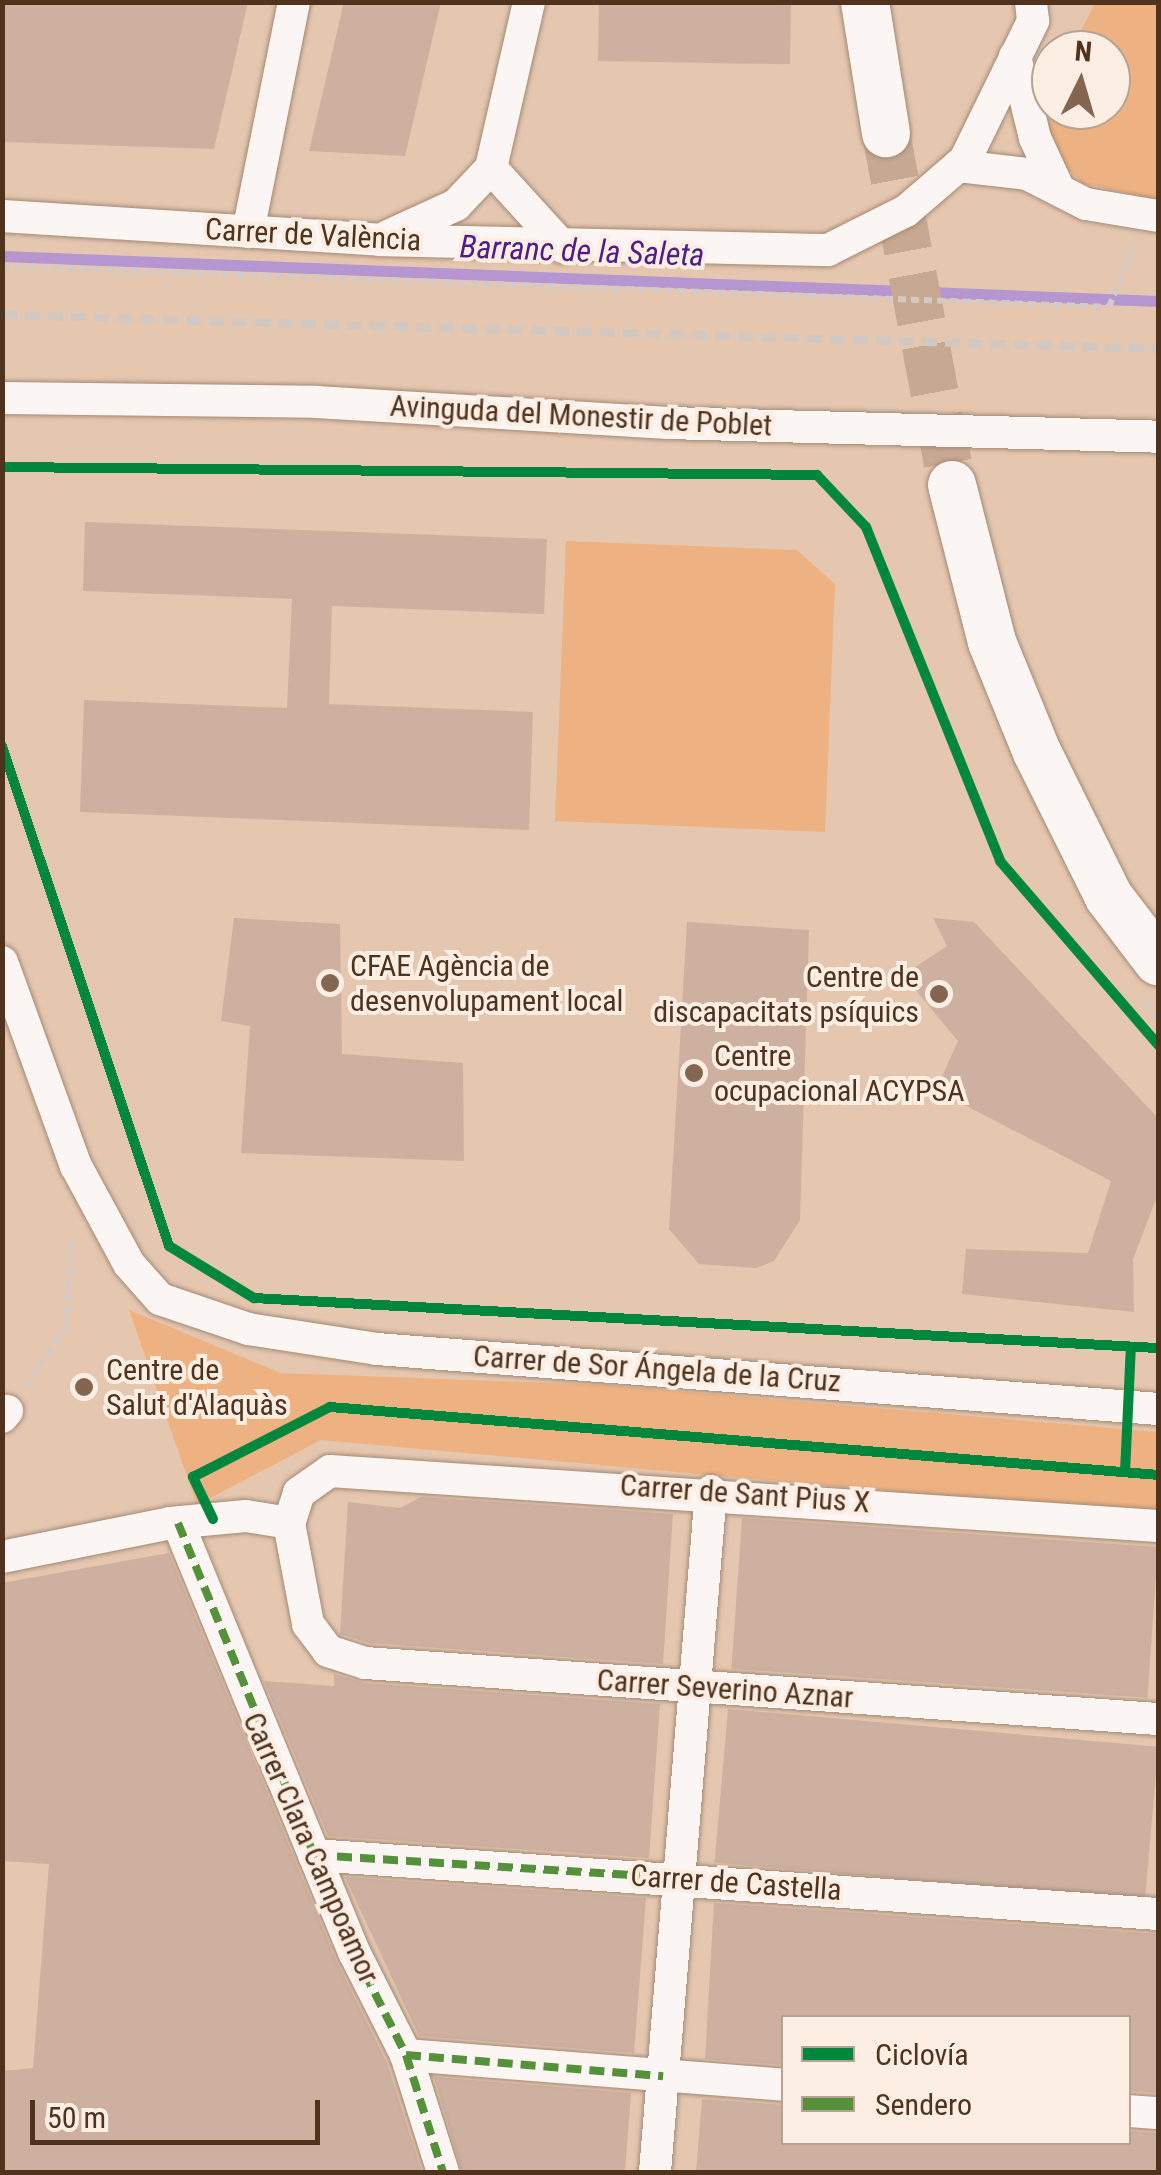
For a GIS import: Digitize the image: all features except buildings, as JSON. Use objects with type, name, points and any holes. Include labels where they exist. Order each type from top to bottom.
[{"type":"street","points":[[248,232],[294,2]]},
{"type":"street","points":[[380,240],[456,205],[491,168],[530,2]]},
{"type":"street","points":[[865,2],[886,133]]},
{"type":"street","points":[[1031,2],[1033,21],[958,166],[1027,174],[1086,204],[1158,216]]},
{"type":"street","points":[[1016,56],[1036,138],[1058,190]]},
{"type":"street","name":"Carrer de València","points":[[2,216],[380,240],[828,250],[906,211],[958,166]]},
{"type":"street","points":[[491,168],[563,247]]},
{"type":"street","name":"Avinguda del Monestir de Poblet","points":[[2,398],[316,402],[668,423],[1158,437]]},
{"type":"street","points":[[952,485],[992,642],[1037,752],[1110,896],[1158,961]]},
{"type":"street","points":[[2,962],[76,1166]]},
{"type":"street","name":"Carrer de Sor Ángela de la Cruz","points":[[76,1166],[129,1264],[160,1299],[248,1329],[378,1349],[1158,1409]]},
{"type":"street","name":"Carrer de Sant Pius X","points":[[289,1523],[298,1493],[330,1471],[711,1491],[1158,1526]]},
{"type":"street","points":[[655,2172],[711,1491]]},
{"type":"street","points":[[2,1557],[178,1523],[246,1516],[289,1523]]},
{"type":"street","name":"Carrer Clara Campoamor","points":[[178,1523],[314,1856],[406,2055],[443,2172]]},
{"type":"street","name":"Carrer Severino Aznar","points":[[289,1523],[308,1624],[328,1651],[364,1662],[1158,1720]]},
{"type":"street","name":"Carrer de Castella","points":[[314,1856],[678,1878],[1158,1914]]},
{"type":"street","points":[[406,2055],[781,2085]]},
{"type":"street","points":[[1131,2110],[1158,2113]]},
{"type":"path","points":[[1146,1031],[1158,1045]]},
{"type":"path","points":[[5,1414],[66,1327],[76,1166]]},
{"type":"shaded area","points":[[1095,3],[1158,3],[1158,200],[1082,183],[1057,158],[1047,130],[1131,130],[1131,30],[1081,30]]},
{"type":"shaded area","points":[[566,541],[797,550],[835,584],[825,832],[555,821]]},
{"type":"shaded area","points":[[129,1310],[281,1373],[604,1385],[1158,1432],[1158,1515],[321,1440],[197,1505]]},
{"type":"waterway","name":"Barranc de la Saleta","points":[[2,256],[1158,301]]},
{"type":"tunnel","points":[[886,133],[952,485]]},
{"type":"railway","points":[[2,315],[1158,349]]},
{"type":"marked path","points":[[178,1523],[354,1952],[406,2055],[443,2172]]},
{"type":"marked path","points":[[314,1855],[678,1878]]},
{"type":"marked path","points":[[406,2055],[663,2076]]},
{"type":"cycle path","points":[[2,467],[817,475],[866,527],[1000,861],[1158,1045]]},
{"type":"cycle path","points":[[2,746],[169,1246],[254,1298],[1158,1348]]},
{"type":"cycle path","points":[[1125,1472],[1131,1347]]},
{"type":"cycle path","points":[[213,1519],[193,1477],[330,1407],[1158,1475]]},
{"type":"place","name":"CFAE Agència de desenvolupament local","points":[[330,983]]},
{"type":"place","name":"Centre de discapacitats psíquics","points":[[939,994]]},
{"type":"place","name":"Centre ocupacional ACYPSA","points":[[694,1073]]},
{"type":"place","name":"Centre de Salut d'Alaquàs","points":[[84,1387]]}]
